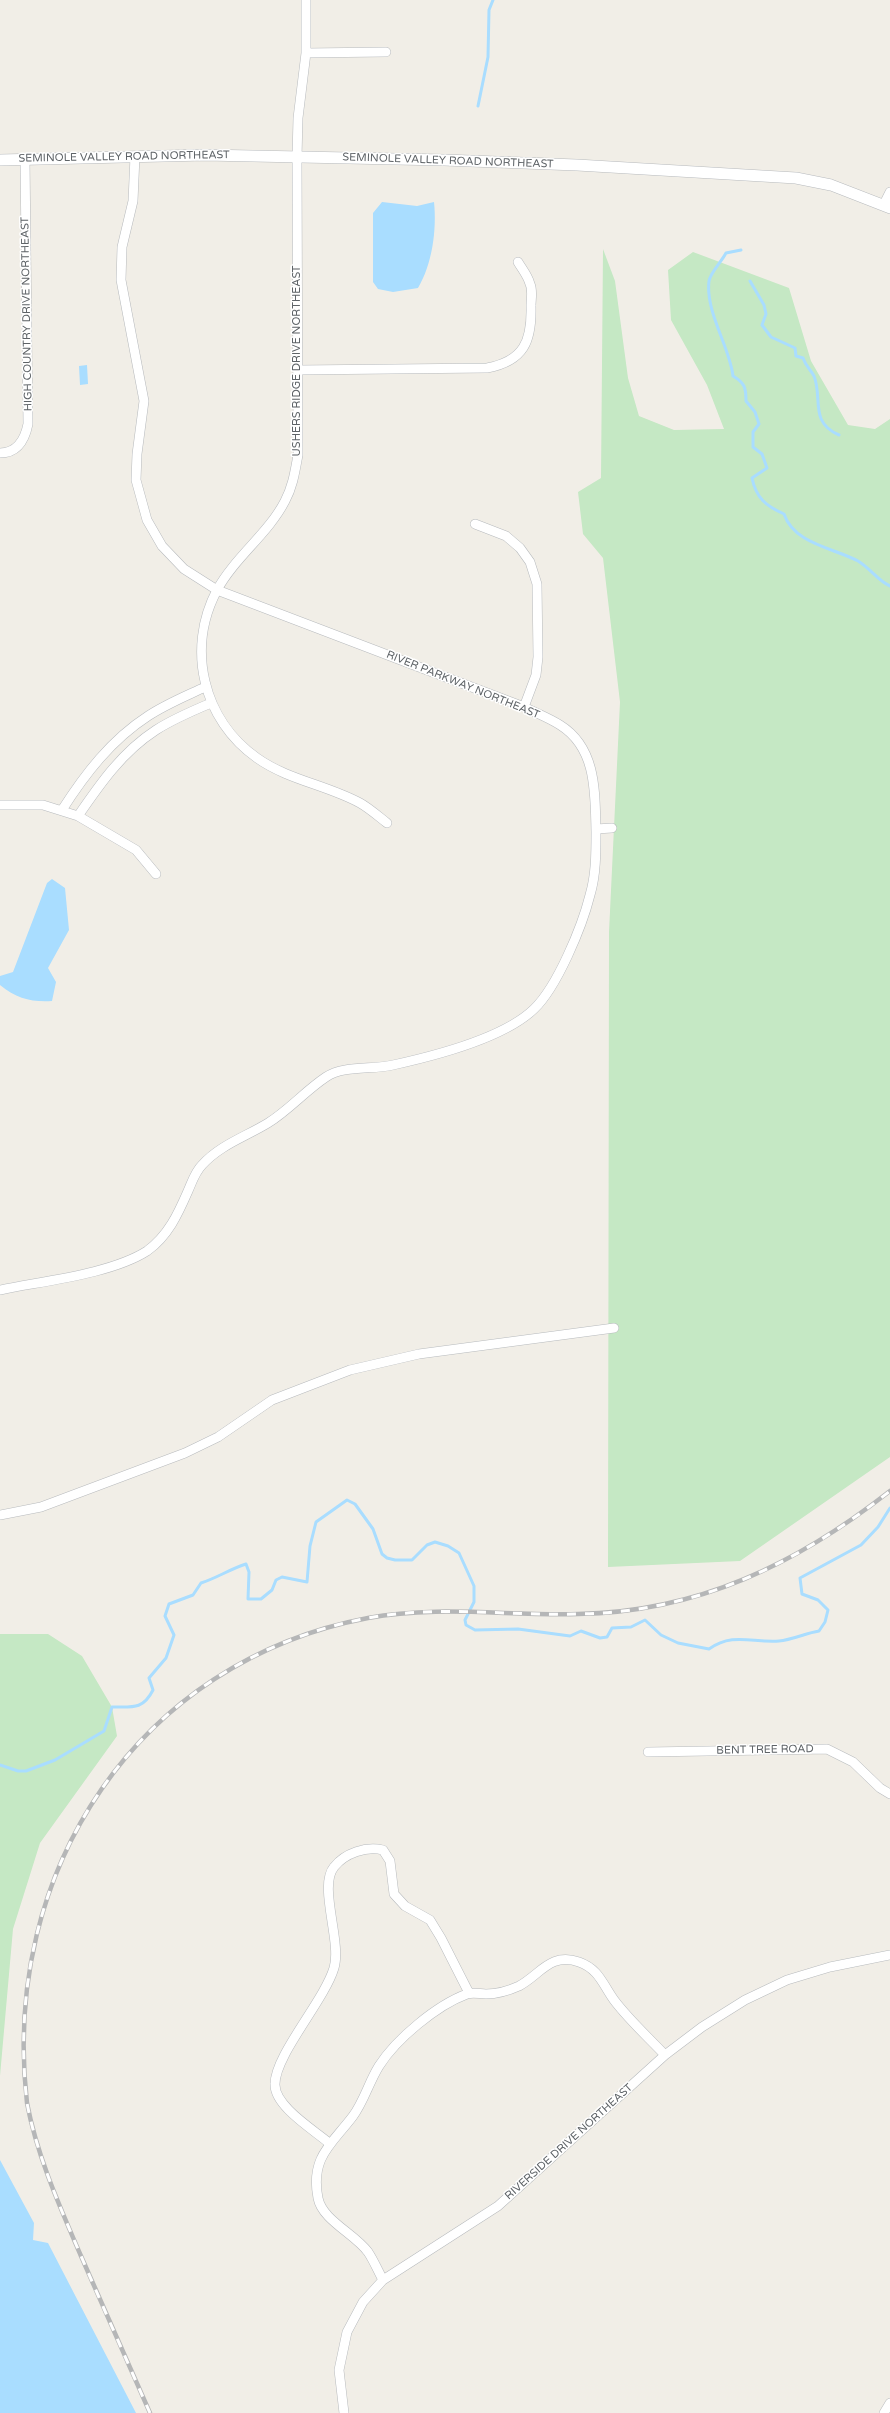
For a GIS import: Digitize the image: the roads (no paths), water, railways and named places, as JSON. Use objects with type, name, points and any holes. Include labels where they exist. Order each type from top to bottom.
[{"type":"street","name":"USHERS RIDGE DRIVE NORTHEAST","points":[[306,0],[306,53],[298,118],[297,157],[299,370],[298,455],[294,479],[285,501],[272,521],[231,569],[217,590],[207,617],[201,643],[202,665],[205,687],[211,703],[224,726],[258,758],[282,772],[360,803],[387,823]]},
{"type":"street","points":[[306,53],[386,52]]},
{"type":"street","name":"SEMINOLE VALLEY ROAD NORTHEAST","points":[[0,160],[135,156],[297,157],[577,165],[796,178],[831,185],[887,206]]},
{"type":"street","name":"RIVER PARKWAY NORTHEAST","points":[[0,1290],[108,1268],[131,1260],[149,1249],[164,1235],[178,1216],[199,1167],[215,1152],[269,1122],[329,1075],[350,1070],[392,1066],[493,1036],[534,1009],[552,986],[573,942],[590,895],[596,860],[595,790],[590,765],[580,744],[562,726],[524,707],[217,590],[184,569],[162,546],[147,520],[136,480],[137,454],[144,401],[121,280],[122,247],[134,201],[135,156]]},
{"type":"street","name":"HIGH COUNTRY DRIVE NORTHEAST","points":[[0,453],[6,453],[18,447],[25,436],[28,424],[25,159]]},
{"type":"street","points":[[887,206],[890,192]]},
{"type":"street","points":[[299,370],[487,368],[502,365],[515,357],[527,343],[532,327],[531,284],[518,262]]},
{"type":"street","points":[[475,524],[506,536],[520,548],[530,562],[537,584],[538,657],[536,675],[524,707]]},
{"type":"street","points":[[62,810],[82,779],[102,755],[124,734],[148,715],[205,687]]},
{"type":"street","points":[[78,816],[113,767],[136,746],[156,730],[211,703]]},
{"type":"street","points":[[0,805],[42,806],[62,810],[78,816],[136,850],[156,874]]},
{"type":"street","points":[[596,829],[612,828]]},
{"type":"street","points":[[0,1515],[41,1507],[185,1453],[218,1437],[272,1400],[350,1370],[419,1354],[614,1328]]},
{"type":"street","name":"BENT TREE ROAD","points":[[648,1752],[827,1749],[853,1762],[880,1788],[890,1794]]},
{"type":"street","points":[[329,2143],[283,2105],[274,2085],[281,2062],[311,2012],[334,1968],[336,1944],[328,1881],[333,1867],[358,1851],[370,1847],[383,1850],[390,1861],[394,1894],[406,1906],[430,1920],[441,1938],[468,1993]]},
{"type":"street","name":"RIVERSIDE DRIVE NORTHEAST","points":[[344,2413],[339,2370],[347,2332],[363,2302],[383,2280],[498,2206],[665,2055],[702,2027],[744,2000],[787,1980],[830,1967],[890,1955]]},
{"type":"street","points":[[383,2280],[368,2252],[344,2228],[326,2214],[318,2200],[317,2186],[320,2165],[329,2143],[353,2116],[380,2065],[395,2045],[409,2030],[468,1993],[505,1992],[520,1985],[541,1967],[555,1961],[579,1962],[591,1968],[604,1981],[614,1999],[665,2055]]},
{"type":"street","points":[[884,2413],[890,2403]]},
{"type":"water","points":[[382,202],[417,206],[434,202],[435,224],[430,258],[423,279],[418,288],[393,292],[378,289],[373,282],[373,213]]},
{"type":"water","points":[[87,365],[88,384],[80,385],[79,366]]},
{"type":"water","points":[[52,879],[65,888],[69,930],[48,968],[56,982],[52,1001],[24,999],[12,994],[0,985],[0,976],[13,972],[47,883]]},
{"type":"water","points":[[0,2160],[34,2223],[33,2240],[48,2243],[136,2413],[0,2413]]},
{"type":"waterway","points":[[478,106],[488,57],[489,10],[493,0]]},
{"type":"waterway","points":[[741,250],[726,253],[710,278],[709,293],[714,317],[731,365],[733,376],[744,386],[746,401],[755,412],[759,424],[753,432],[753,447],[762,454],[767,468],[752,478],[756,491],[767,504],[784,514],[789,524],[805,539],[858,561],[890,586]]},
{"type":"waterway","points":[[750,281],[764,305],[766,314],[762,325],[771,337],[795,348],[796,356],[803,358],[814,376],[820,417],[830,430],[839,435]]},
{"type":"waterway","points":[[0,1765],[18,1771],[26,1771],[55,1760],[104,1731],[112,1707],[131,1707],[145,1701],[153,1690],[149,1678],[166,1658],[174,1635],[165,1616],[169,1604],[193,1595],[201,1583],[246,1564],[249,1572],[248,1599],[261,1599],[272,1590],[276,1580],[282,1577],[307,1582],[310,1546],[316,1522],[347,1500],[355,1504],[373,1529],[382,1554],[387,1558],[395,1560],[412,1560],[427,1545],[435,1542],[448,1546],[459,1553],[474,1586],[474,1602],[465,1620],[466,1625],[475,1630],[518,1629],[570,1636],[581,1631],[600,1638],[607,1637],[612,1628],[631,1627],[645,1620],[661,1635],[678,1643],[709,1649],[726,1641],[743,1639],[779,1641],[819,1631],[825,1622],[828,1610],[818,1600],[802,1594],[800,1578],[861,1545],[878,1527],[890,1508]]},
{"type":"railway","points":[[150,2413],[57,2200],[43,2162],[31,2123],[27,2103],[25,2017],[37,1935],[63,1858],[102,1789],[152,1729],[214,1679],[286,1642],[368,1618],[394,1614],[420,1612],[578,1614],[622,1611],[664,1604],[705,1593],[744,1579],[782,1561],[819,1541],[890,1491]]}]
